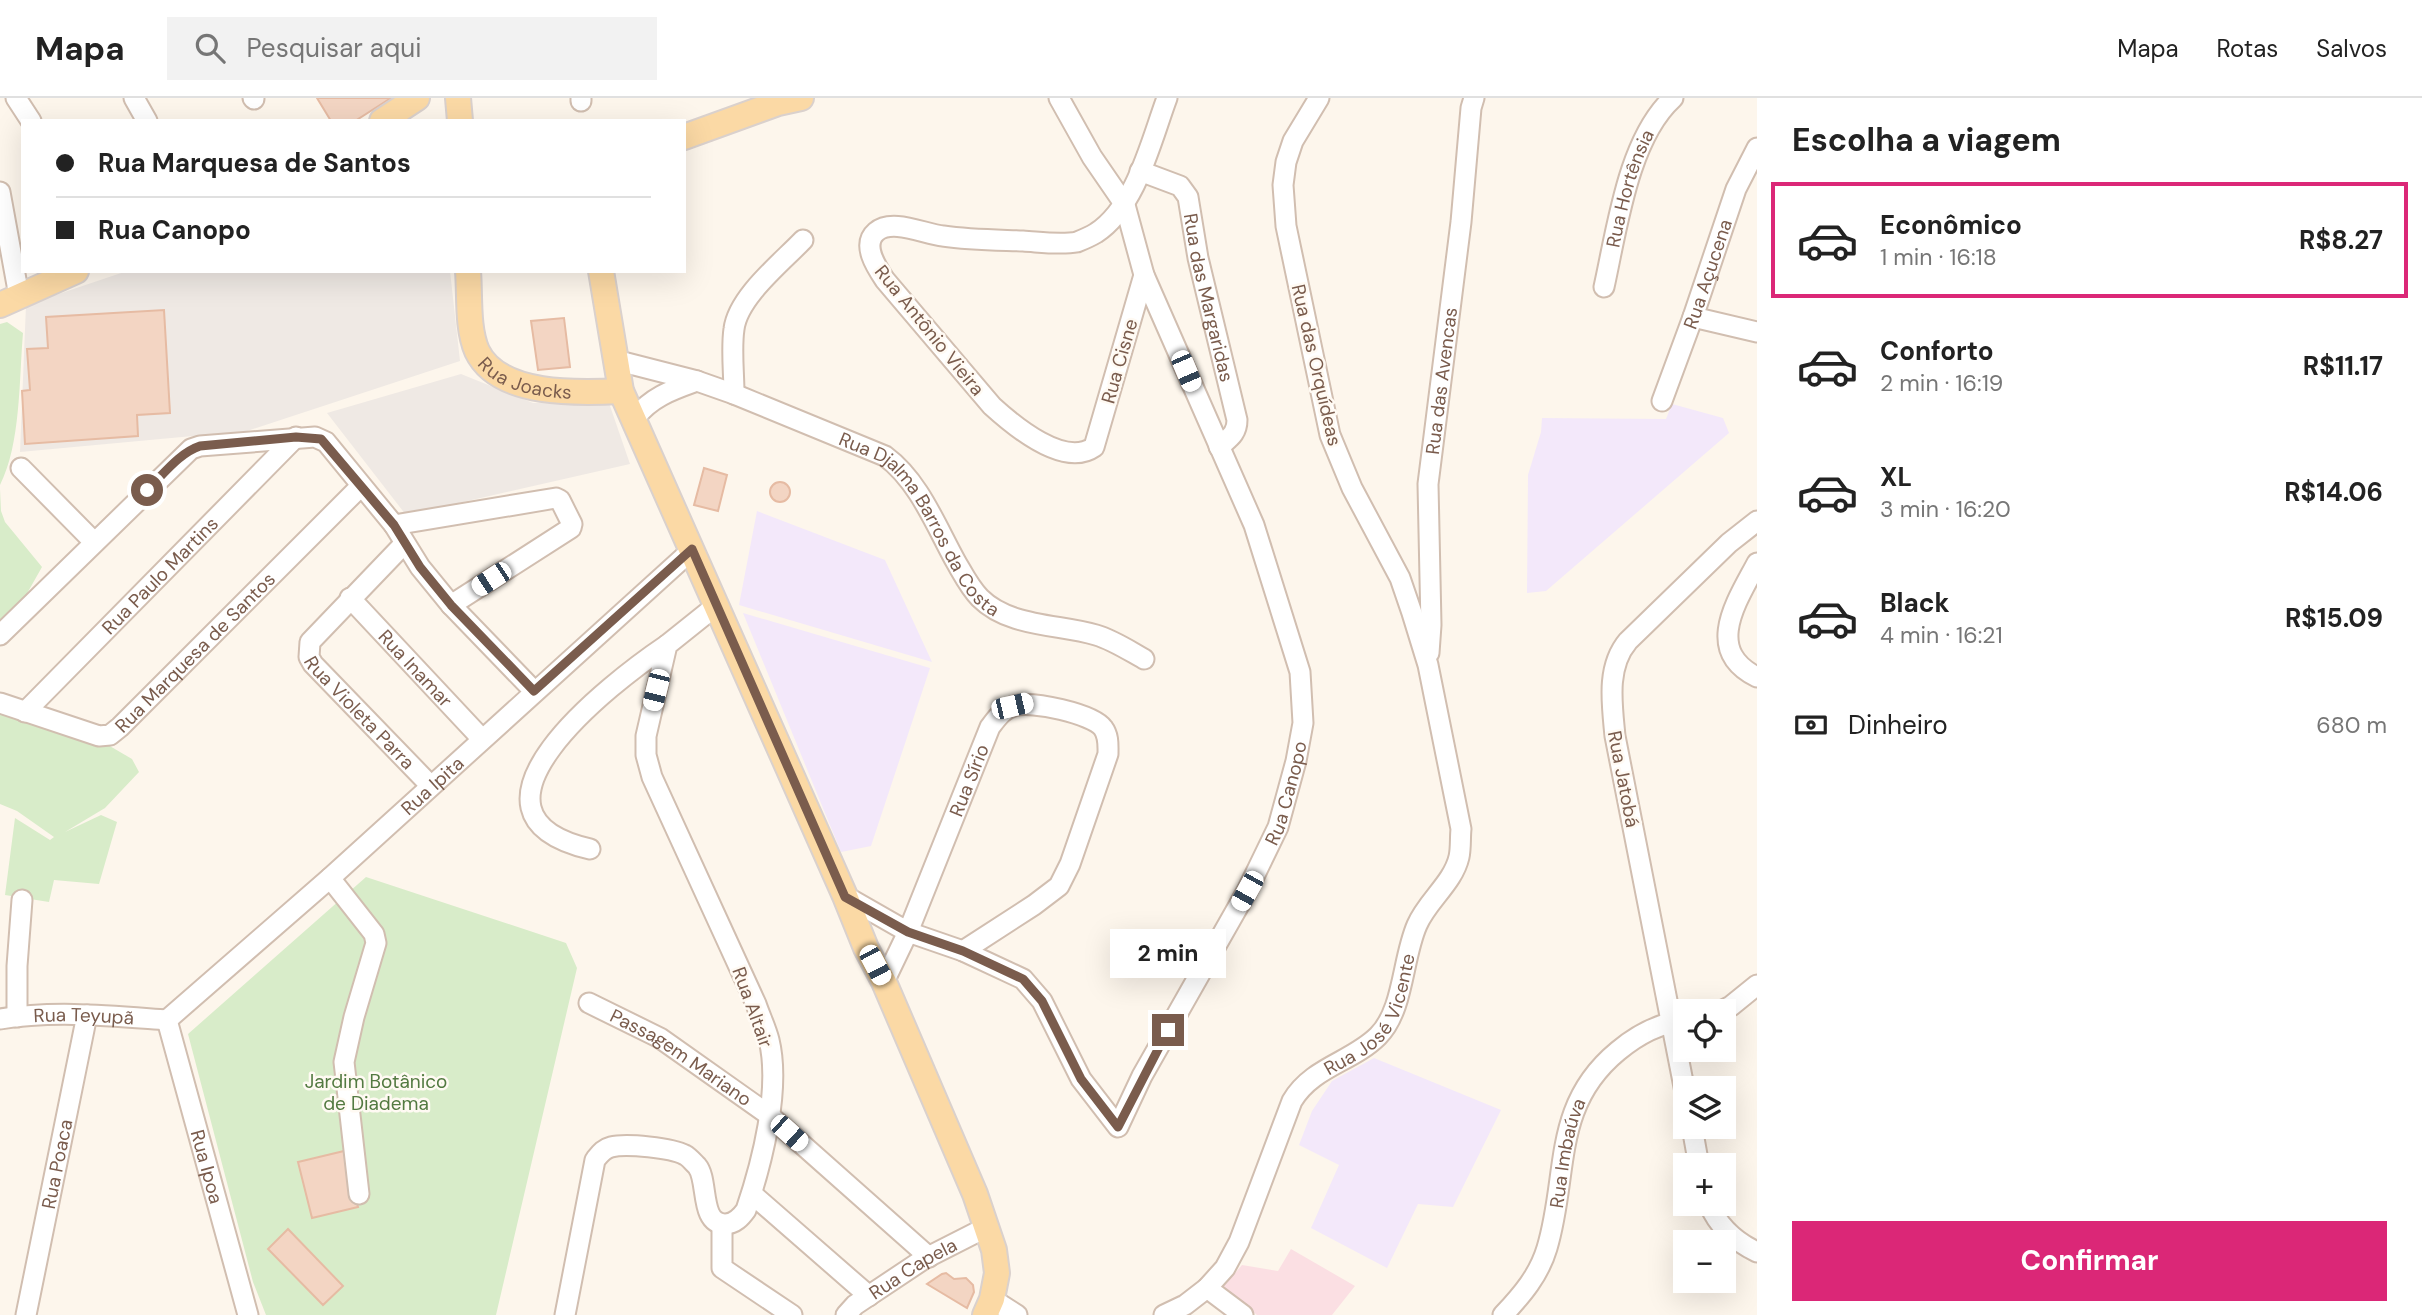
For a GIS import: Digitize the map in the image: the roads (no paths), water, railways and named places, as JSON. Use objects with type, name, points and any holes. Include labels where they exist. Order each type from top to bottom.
[{"type":"main road","points":[[385,119],[417,98]]},
{"type":"main road","points":[[458,98],[460,119]]},
{"type":"main road","points":[[686,136],[778,103],[801,98]]},
{"type":"main road","points":[[10,301],[72,273]]},
{"type":"main road","name":"Rua Joacks","points":[[468,273],[472,332],[478,352],[487,364],[502,376],[541,389],[563,392],[621,391]]},
{"type":"main road","points":[[601,273],[621,391],[866,948],[884,982],[975,1194],[994,1250],[997,1273],[989,1307]]},
{"type":"street","points":[[16,98],[30,119]]},
{"type":"street","points":[[134,98],[147,119]]},
{"type":"street","name":"Rua Canopo","points":[[845,897],[908,932],[963,951],[1023,979],[1042,1001],[1081,1079],[1118,1127],[1142,1076],[1247,891],[1278,827],[1296,761],[1303,723],[1300,672],[1254,525],[1144,275],[1125,205],[1092,157],[1059,98]]},
{"type":"street","points":[[1125,205],[1167,98]]},
{"type":"street","name":"Rua das Orquídeas","points":[[1319,98],[1293,141],[1286,162],[1283,186],[1286,226],[1330,435],[1352,488],[1400,578],[1428,665]]},
{"type":"street","name":"Rua das Avencas","points":[[1428,665],[1432,625],[1428,484],[1461,222],[1471,108],[1475,98]]},
{"type":"street","name":"Rua Hortênsia","points":[[1604,288],[1635,154],[1651,126],[1673,98]]},
{"type":"street","name":"Rua Açucena","points":[[1662,401],[1736,189],[1757,148]]},
{"type":"street","name":"Rua das Margaridas","points":[[1140,171],[1180,186],[1188,197],[1198,258],[1237,420],[1237,429],[1233,435],[1219,447]]},
{"type":"street","points":[[0,192],[10,301]]},
{"type":"street","name":"Rua Antônio Vieira","points":[[1094,447],[1079,454],[1071,454],[1029,436],[1011,424],[992,406],[885,280],[875,264],[870,251],[870,241],[874,233],[883,228],[897,226],[952,237],[1077,242],[1097,233],[1125,205]]},
{"type":"street","points":[[733,394],[734,328],[740,310],[754,290],[803,240]]},
{"type":"street","name":"Rua Cisne","points":[[1094,447],[1144,275]]},
{"type":"street","points":[[1693,317],[1757,332]]},
{"type":"street","name":"Rua Djalma Barros da Costa","points":[[615,360],[696,381],[733,394],[885,456],[911,481],[967,581],[980,598],[998,612],[1019,620],[1097,636],[1119,644],[1144,659]]},
{"type":"street","points":[[635,418],[644,406],[659,396],[696,381]]},
{"type":"street","name":"Rua Paulo Martins","points":[[25,712],[296,437]]},
{"type":"street","points":[[0,635],[191,449],[200,446],[315,437],[326,442],[394,525],[420,567],[451,605],[534,691]]},
{"type":"street","points":[[21,468],[94,542]]},
{"type":"street","name":"Rua Marquesa de Santos","points":[[0,703],[99,736],[110,734],[362,486]]},
{"type":"street","points":[[394,525],[556,498],[560,500],[572,524],[571,528],[451,605]]},
{"type":"street","name":"Rua Jatobá","points":[[1673,999],[1615,736],[1612,676],[1619,651],[1628,641],[1729,543],[1757,521]]},
{"type":"street","name":"Rua Violeta Parra","points":[[404,544],[310,642],[309,657],[430,785]]},
{"type":"street","name":"Rua Ipita","points":[[167,1020],[330,878],[692,549]]},
{"type":"street","points":[[1757,564],[1731,612],[1726,636],[1732,654],[1745,671],[1757,677]]},
{"type":"street","name":"Rua Inamar","points":[[350,598],[482,739]]},
{"type":"street","points":[[590,849],[552,837],[534,815],[530,801],[532,784],[541,761],[557,738],[610,688],[717,606]]},
{"type":"street","name":"Rua Altair","points":[[667,645],[650,713],[646,755],[652,777],[756,1004],[769,1040],[773,1072],[769,1115],[752,1194],[740,1218],[731,1224],[722,1225]]},
{"type":"street","name":"Rua José Vicente","points":[[1164,1315],[1185,1305],[1208,1288],[1226,1268],[1239,1242],[1292,1101],[1299,1089],[1331,1065],[1363,1048],[1387,1025],[1417,924],[1451,876],[1459,856],[1461,830],[1428,665]]},
{"type":"street","name":"Rua Sírio","points":[[884,982],[908,932],[990,727],[999,715],[1012,706],[1026,703],[1094,718],[1104,729],[1108,754],[1070,864],[1059,886],[963,951]]},
{"type":"street","points":[[330,878],[374,934],[376,943],[344,1062],[359,1194]]},
{"type":"street","points":[[9,1018],[22,900]]},
{"type":"street","points":[[1736,1002],[1757,985]]},
{"type":"street","name":"Passagem Mariano","points":[[589,1003],[660,1038],[769,1115],[929,1257]]},
{"type":"street","name":"Rua Teyupã","points":[[9,1018],[87,1015],[167,1020]]},
{"type":"street","name":"Rua Poaca","points":[[26,1315],[87,1015]]},
{"type":"street","name":"Rua Ipoa","points":[[167,1020],[248,1315]]},
{"type":"street","name":"Rua Imbaúva","points":[[1503,1315],[1537,1274],[1547,1248],[1568,1129],[1582,1092],[1601,1065],[1633,1039],[1673,1023]]},
{"type":"street","points":[[565,1315],[595,1160],[601,1152],[610,1147],[631,1144],[685,1155],[702,1174],[706,1204],[714,1221],[722,1225],[722,1268],[792,1315]]},
{"type":"street","points":[[752,1194],[869,1296]]},
{"type":"street","points":[[1717,1216],[1726,1231],[1744,1246],[1757,1252]]},
{"type":"street","name":"Rua Capela","points":[[846,1315],[869,1296],[929,1257],[985,1228]]},
{"type":"street","points":[[1208,1288],[1243,1315]]},
{"type":"street","points":[[989,1307],[1017,1315]]},
{"type":"park label","name":"Jardim Botânico de Diadema","points":[[376,1092]]}]
